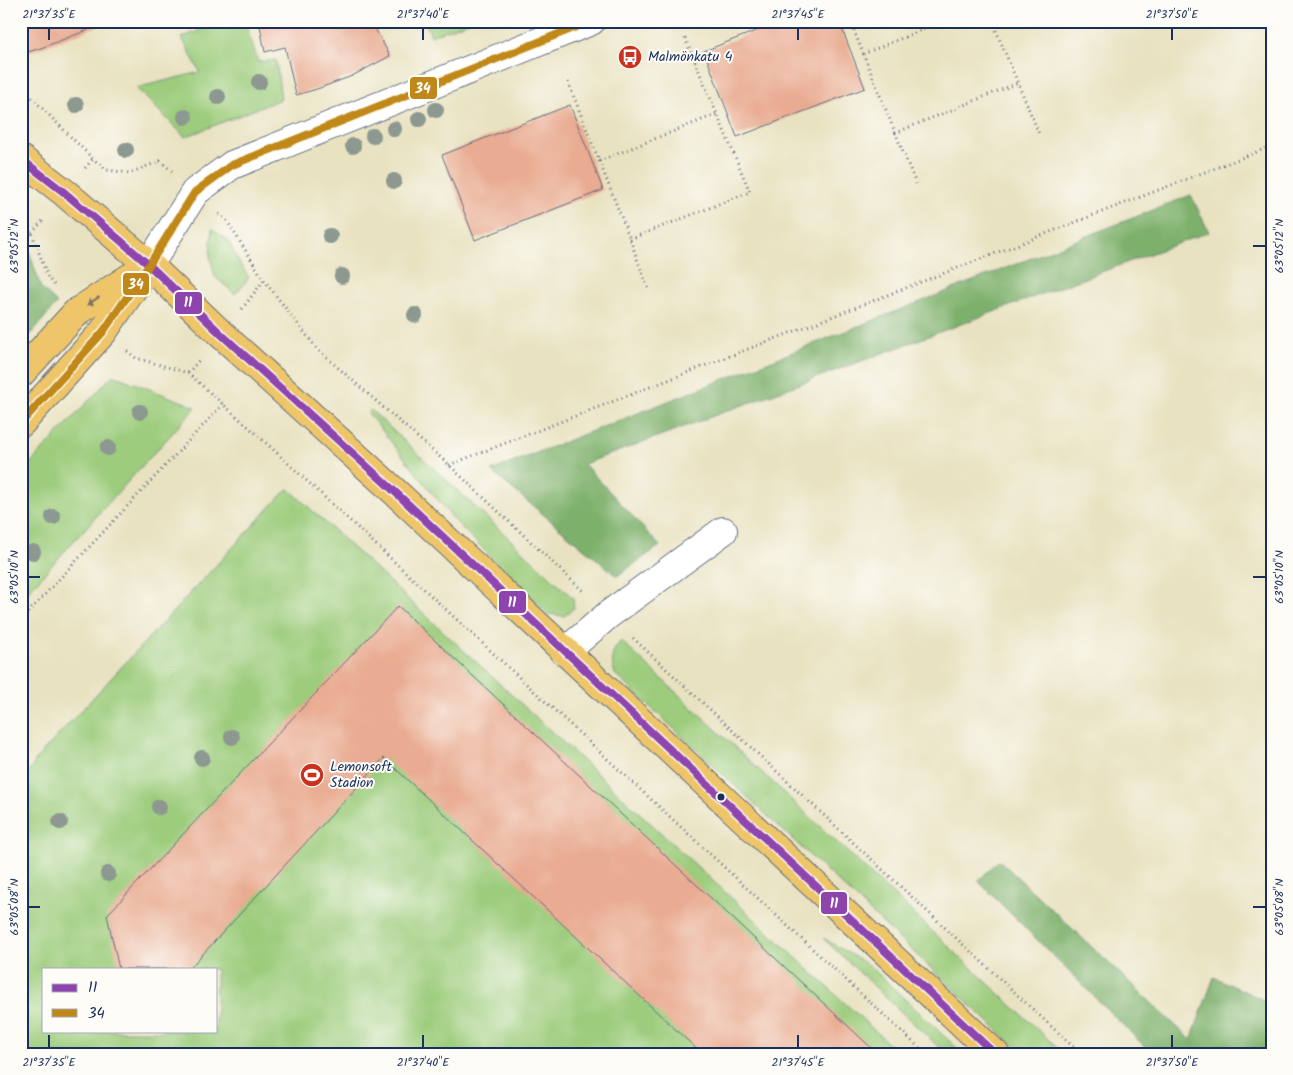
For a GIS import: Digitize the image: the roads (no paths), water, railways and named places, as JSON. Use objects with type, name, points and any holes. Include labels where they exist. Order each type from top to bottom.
[{"type":"main road","points":[[21,159],[65,193],[149,265],[222,335],[400,497],[995,1054]]},
{"type":"main road","points":[[21,374],[77,312],[149,265]]},
{"type":"main road","points":[[21,423],[103,332],[149,265]]},
{"type":"street","points":[[149,265],[194,192],[232,165],[591,21]]},
{"type":"street","points":[[565,652],[608,615],[723,532]]},
{"type":"place","name":"Malmönkatu 4","points":[[630,57]]},
{"type":"place","name":"Lemonsoft Stadion","points":[[312,775]]}]
